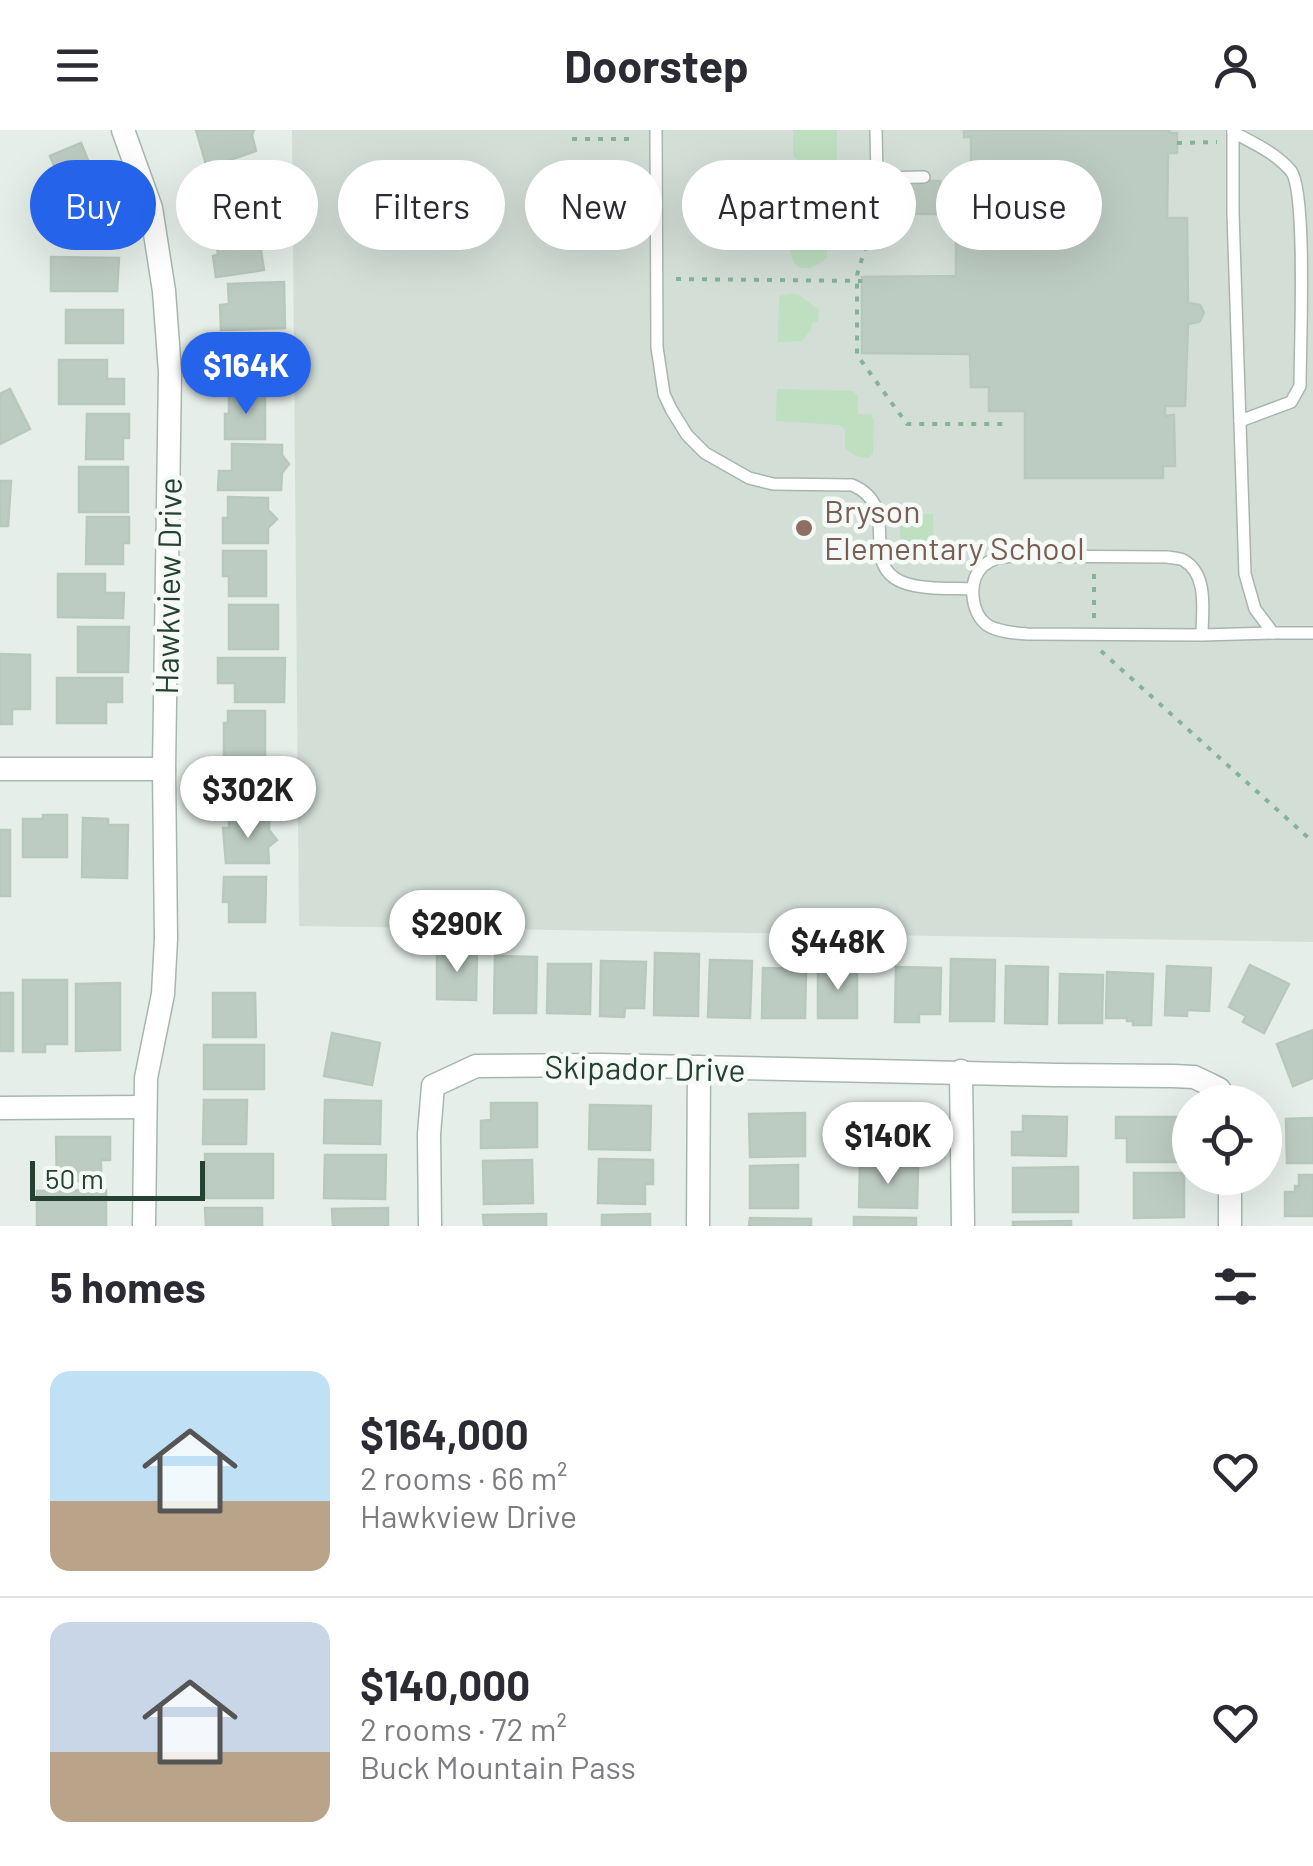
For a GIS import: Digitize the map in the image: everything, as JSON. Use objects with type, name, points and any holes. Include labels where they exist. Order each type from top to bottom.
[{"type":"street","name":"Hawkview Drive","points":[[122,130],[150,208],[164,292],[170,372],[164,769],[166,940],[160,1007],[146,1078],[144,1226]]},
{"type":"street","points":[[0,769],[164,769]]},
{"type":"street","name":"Skipador Drive","points":[[430,1226],[433,1086],[476,1066],[1172,1076],[1194,1077],[1206,1085]]},
{"type":"street","points":[[698,1226],[699,1067]]},
{"type":"street","points":[[960,1072],[962,1226]]},
{"type":"street","points":[[0,1108],[144,1106]]},
{"type":"street","points":[[1230,1195],[1230,1226]]},
{"type":"lane","points":[[876,130],[877,160]]},
{"type":"lane","points":[[656,135],[657,347],[664,394],[686,435],[705,453],[749,478],[774,484],[852,485],[863,490],[872,498],[877,512],[882,563],[888,572],[902,582],[921,586],[972,589]]},
{"type":"lane","points":[[1240,422],[1290,402],[1300,386],[1300,205],[1294,173],[1269,152],[1233,139],[1240,422],[1245,574],[1254,609],[1273,633]]},
{"type":"lane","points":[[916,177],[924,177]]},
{"type":"lane","points":[[1202,635],[1198,576],[1184,560],[1167,556],[997,558],[984,565],[972,589],[975,608],[986,624],[1005,632],[1202,635],[1313,633]]},
{"type":"path","points":[[572,139],[656,135]]},
{"type":"path","points":[[1176,143],[1233,139]]},
{"type":"path","points":[[868,250],[860,281],[858,355],[907,424],[1009,424]]},
{"type":"path","points":[[656,279],[860,281]]},
{"type":"path","points":[[1094,556],[1094,646],[1313,842]]},
{"type":"shaded area","name":"Bryson Elementary School","points":[[292,130],[1313,130],[1313,942],[299,926],[293,250],[318,250],[318,160],[292,160]]},
{"type":"green space","points":[[793,130],[837,130],[837,160],[798,160],[793,156]]},
{"type":"green space","points":[[791,250],[827,250],[827,258],[803,269]]},
{"type":"green space","points":[[799,295],[819,310],[818,322],[812,323],[802,341],[778,342],[779,296]]},
{"type":"green space","points":[[777,389],[853,391],[858,396],[858,414],[871,414],[874,420],[873,453],[868,458],[855,456],[845,448],[845,429],[840,425],[776,421]]},
{"type":"green space","points":[[900,514],[933,514],[934,554],[930,559],[904,559],[900,554]]},
{"type":"building","points":[[196,130],[254,130],[256,151],[230,160],[205,160]]},
{"type":"building","points":[[964,130],[1177,133],[1177,153],[1168,153],[1167,218],[1187,218],[1188,303],[1200,305],[1204,313],[1199,322],[1188,324],[1185,406],[1165,406],[1165,416],[1174,415],[1175,466],[1163,466],[1163,478],[1025,478],[1025,411],[989,411],[989,387],[971,387],[970,354],[862,353],[862,277],[956,276],[956,250],[1102,250],[1102,160],[971,160],[971,137],[964,137]]},
{"type":"building","points":[[81,143],[88,160],[52,160],[50,156]]},
{"type":"building","points":[[916,181],[936,181],[936,214],[916,214]]},
{"type":"building","points":[[217,250],[261,250],[264,270],[216,277],[213,256],[218,255]]},
{"type":"building","points":[[51,257],[119,258],[117,291],[51,291]]},
{"type":"building","points":[[284,282],[285,328],[221,330],[220,305],[229,304],[228,284]]},
{"type":"building","points":[[66,310],[123,310],[123,343],[66,343]]},
{"type":"building","points":[[223,339],[285,339],[285,384],[238,384],[238,363],[223,363]]},
{"type":"building","points":[[59,360],[107,360],[107,379],[124,379],[124,404],[59,404]]},
{"type":"building","points":[[10,389],[30,429],[0,444],[0,394]]},
{"type":"building","points":[[229,394],[265,394],[265,439],[225,439]]},
{"type":"building","points":[[87,414],[129,414],[129,438],[123,438],[123,459],[86,459]]},
{"type":"building","points":[[232,444],[282,445],[282,455],[289,464],[282,473],[281,490],[218,490],[219,471],[232,471]]},
{"type":"building","points":[[79,467],[128,467],[128,512],[79,512]]},
{"type":"building","points":[[0,481],[11,481],[8,526],[0,526]]},
{"type":"building","points":[[228,497],[268,498],[268,510],[277,519],[268,528],[268,543],[223,543]]},
{"type":"building","points":[[87,517],[129,517],[129,543],[123,543],[123,564],[86,564]]},
{"type":"building","points":[[223,551],[266,551],[266,596],[229,596],[229,576],[223,576]]},
{"type":"building","points":[[58,574],[105,574],[105,593],[124,593],[123,618],[58,617]]},
{"type":"building","points":[[229,605],[278,605],[278,649],[229,649]]},
{"type":"building","points":[[78,627],[129,627],[128,672],[78,672]]},
{"type":"building","points":[[0,654],[30,655],[30,709],[12,709],[12,724],[0,724]]},
{"type":"building","points":[[218,658],[285,658],[284,702],[235,702],[235,683],[218,683]]},
{"type":"building","points":[[57,678],[122,678],[122,702],[106,702],[106,723],[57,723]]},
{"type":"building","points":[[228,711],[265,711],[265,757],[224,757]]},
{"type":"building","points":[[219,765],[283,766],[283,810],[234,810],[235,790],[218,790]]},
{"type":"building","points":[[43,815],[67,815],[67,857],[23,857],[23,819],[43,819]]},
{"type":"building","points":[[83,818],[108,819],[108,825],[128,825],[127,878],[82,877]]},
{"type":"building","points":[[229,818],[269,818],[269,830],[277,840],[268,847],[269,863],[226,863],[223,828],[229,828]]},
{"type":"building","points":[[0,830],[10,830],[10,896],[0,896]]},
{"type":"building","points":[[224,877],[266,877],[265,922],[229,922],[229,902],[223,902]]},
{"type":"building","points":[[437,950],[477,950],[476,1000],[437,999]]},
{"type":"building","points":[[655,953],[699,954],[698,1016],[654,1015]]},
{"type":"building","points":[[495,956],[537,957],[536,1013],[494,1013]]},
{"type":"building","points":[[951,959],[995,960],[994,1021],[950,1021]]},
{"type":"building","points":[[710,960],[752,961],[750,1018],[708,1017]]},
{"type":"building","points":[[601,961],[646,962],[644,1008],[625,1008],[624,1017],[600,1016]]},
{"type":"building","points":[[548,964],[591,964],[590,1014],[547,1013]]},
{"type":"building","points":[[1250,965],[1289,984],[1264,1033],[1243,1022],[1246,1016],[1229,1007]]},
{"type":"building","points":[[1006,966],[1048,967],[1047,1024],[1005,1023]]},
{"type":"building","points":[[1167,966],[1211,968],[1209,1011],[1165,1015]]},
{"type":"building","points":[[896,967],[941,968],[940,1014],[919,1014],[919,1022],[895,1022]]},
{"type":"building","points":[[763,968],[806,969],[805,1018],[762,1018]]},
{"type":"building","points":[[818,968],[857,968],[857,1018],[818,1018]]},
{"type":"building","points":[[1107,972],[1153,974],[1151,1025],[1133,1025],[1127,1018],[1106,1018]]},
{"type":"building","points":[[1060,974],[1103,975],[1102,1023],[1059,1023]]},
{"type":"building","points":[[23,980],[67,980],[67,1044],[45,1044],[45,1052],[23,1052]]},
{"type":"building","points":[[120,983],[120,1050],[76,1051],[76,984]]},
{"type":"building","points":[[0,993],[13,993],[13,1051],[0,1051]]},
{"type":"building","points":[[213,993],[255,993],[256,1037],[213,1037]]},
{"type":"building","points":[[1313,1030],[1313,1078],[1293,1086],[1277,1044]]},
{"type":"building","points":[[332,1033],[380,1043],[372,1085],[324,1076]]},
{"type":"building","points":[[204,1045],[264,1045],[264,1089],[204,1089]]},
{"type":"building","points":[[204,1100],[247,1100],[246,1144],[203,1144]]},
{"type":"building","points":[[325,1100],[381,1101],[380,1144],[324,1143]]},
{"type":"building","points":[[491,1103],[537,1103],[537,1147],[481,1148],[481,1121],[491,1120]]},
{"type":"building","points":[[590,1105],[651,1106],[650,1150],[589,1149]]},
{"type":"building","points":[[909,1110],[909,1128],[918,1128],[919,1155],[863,1155],[862,1111]]},
{"type":"building","points":[[805,1113],[805,1156],[750,1157],[749,1114]]},
{"type":"building","points":[[1023,1116],[1067,1117],[1066,1156],[1012,1155],[1012,1132],[1023,1132]]},
{"type":"building","points":[[1116,1117],[1172,1117],[1172,1162],[1127,1162],[1127,1138],[1116,1138]]},
{"type":"building","points":[[1313,1118],[1313,1163],[1287,1163],[1286,1119]]},
{"type":"building","points":[[56,1137],[110,1137],[110,1160],[101,1160],[101,1181],[57,1181]]},
{"type":"building","points":[[205,1154],[273,1154],[273,1198],[206,1198]]},
{"type":"building","points":[[325,1155],[386,1155],[385,1199],[324,1198]]},
{"type":"building","points":[[599,1159],[653,1160],[653,1184],[645,1184],[645,1204],[598,1203]]},
{"type":"building","points":[[532,1160],[533,1203],[484,1204],[483,1161]]},
{"type":"building","points":[[798,1165],[798,1208],[750,1208],[750,1166]]},
{"type":"building","points":[[860,1165],[918,1167],[917,1208],[859,1207]]},
{"type":"building","points":[[1078,1167],[1078,1212],[1013,1212],[1013,1168]]},
{"type":"building","points":[[1134,1173],[1172,1173],[1172,1195],[1184,1195],[1184,1217],[1134,1218]]},
{"type":"building","points":[[1299,1175],[1313,1175],[1313,1216],[1285,1216],[1285,1192],[1295,1192]]},
{"type":"building","points":[[106,1190],[106,1226],[37,1226],[37,1191]]},
{"type":"building","points":[[205,1208],[262,1208],[262,1226],[206,1226]]},
{"type":"building","points":[[388,1208],[388,1226],[333,1226],[332,1209]]},
{"type":"building","points":[[546,1214],[546,1226],[484,1226],[483,1215]]},
{"type":"building","points":[[650,1214],[650,1226],[602,1226],[602,1215]]},
{"type":"building","points":[[854,1217],[916,1218],[916,1226],[854,1226]]},
{"type":"building","points":[[750,1218],[811,1219],[811,1226],[749,1226]]},
{"type":"building","points":[[1071,1221],[1071,1226],[1013,1226],[1013,1222]]},
{"type":"place","name":"Bryson Elementary School","points":[[804,528]]}]
